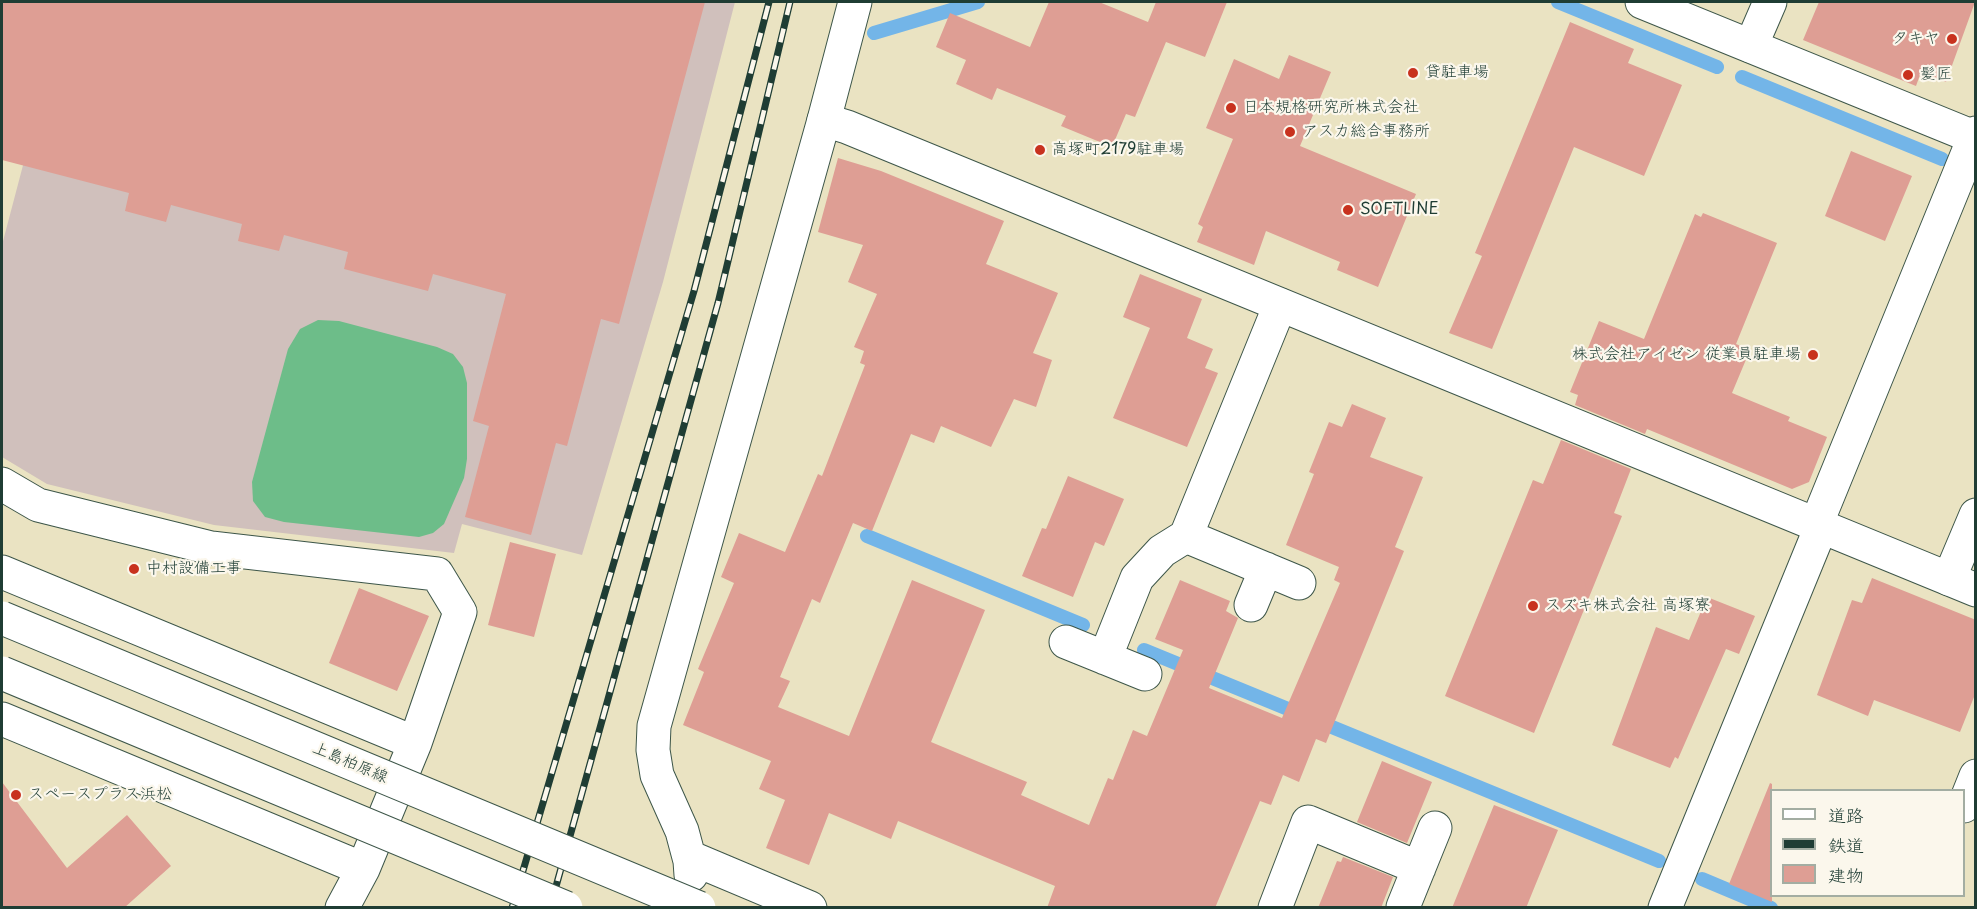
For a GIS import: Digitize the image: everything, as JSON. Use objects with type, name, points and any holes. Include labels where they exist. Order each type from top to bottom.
[{"type":"street","points":[[810,908],[690,866],[682,831],[657,775],[653,750],[654,726],[855,2]]},
{"type":"street","points":[[1642,2],[1975,136],[1665,908]]},
{"type":"street","points":[[1751,46],[1770,2]]},
{"type":"street","points":[[824,120],[847,127],[1962,585],[1976,516]]},
{"type":"street","points":[[1105,658],[1137,578],[1162,551],[1186,536],[1280,305]]},
{"type":"street","points":[[2,484],[38,505],[211,548],[437,574],[460,612],[415,743],[363,869],[342,908]]},
{"type":"street","points":[[1186,536],[1299,583]]},
{"type":"street","points":[[1251,604],[1266,569]]},
{"type":"street","points":[[2,572],[415,743]]},
{"type":"street","name":"上島柏原線","points":[[2,618],[699,908]]},
{"type":"street","points":[[1066,642],[1145,674]]},
{"type":"street","points":[[2,673],[566,908]]},
{"type":"street","points":[[2,719],[363,869]]},
{"type":"street","points":[[1965,804],[1976,776]]},
{"type":"street","points":[[1275,908],[1308,822],[1419,868]]},
{"type":"street","points":[[1403,907],[1435,828]]},
{"type":"shaded area","points":[[66,2],[735,2],[663,282],[582,555],[462,524],[454,553],[214,525],[47,484],[2,457],[2,245]]},
{"type":"green space","points":[[318,320],[339,321],[437,347],[453,354],[463,367],[467,383],[467,459],[464,478],[444,524],[433,533],[419,537],[284,522],[265,517],[253,501],[252,482],[288,349],[300,329]]},
{"type":"building","points":[[2,2],[705,2],[619,324],[601,319],[567,446],[556,443],[531,535],[465,517],[489,426],[473,421],[506,294],[433,274],[428,291],[344,269],[348,252],[284,235],[279,251],[238,241],[242,224],[171,205],[166,222],[125,211],[129,193],[2,160]]},
{"type":"building","points":[[1049,2],[1099,2],[1148,22],[1156,2],[1227,2],[1205,57],[1166,42],[1135,117],[1126,114],[1112,147],[1061,126],[1066,116],[997,88],[992,100],[956,84],[966,60],[936,47],[950,13],[1030,47]]},
{"type":"building","points":[[1819,2],[1975,2],[1946,82],[1921,72],[1916,86],[1803,40]]},
{"type":"building","points":[[1570,22],[1634,49],[1628,63],[1682,85],[1644,176],[1574,147],[1492,349],[1449,333],[1482,256],[1475,253]]},
{"type":"building","points":[[1289,55],[1331,72],[1300,146],[1416,194],[1378,287],[1337,270],[1340,262],[1266,231],[1254,265],[1197,242],[1203,227],[1198,224],[1233,139],[1206,128],[1234,59],[1279,79]]},
{"type":"building","points":[[1851,151],[1912,176],[1885,241],[1825,216]]},
{"type":"building","points":[[838,158],[881,171],[1004,221],[986,264],[1058,293],[1033,353],[1052,360],[1036,407],[1014,399],[991,447],[941,426],[934,443],[911,434],[872,531],[853,523],[820,603],[812,599],[780,677],[790,681],[778,707],[849,736],[912,580],[985,610],[931,742],[1027,782],[1021,795],[1089,825],[1108,778],[1113,780],[1133,730],[1147,736],[1183,650],[1155,639],[1180,580],[1230,601],[1226,611],[1238,618],[1209,688],[1282,718],[1340,583],[1334,580],[1339,567],[1286,545],[1314,474],[1309,472],[1329,422],[1342,427],[1352,404],[1386,418],[1370,457],[1423,477],[1395,547],[1404,551],[1326,743],[1316,739],[1299,782],[1283,775],[1271,805],[1260,801],[1215,908],[1047,908],[1055,886],[898,821],[891,839],[829,813],[809,865],[766,848],[785,800],[759,789],[771,761],[683,725],[704,672],[698,669],[734,583],[721,577],[739,533],[785,552],[818,474],[822,476],[865,365],[860,363],[864,351],[854,347],[877,294],[848,282],[863,245],[818,232]]},
{"type":"building","points":[[1703,213],[1777,243],[1736,344],[1750,350],[1732,393],[1790,417],[1788,421],[1827,437],[1809,482],[1792,489],[1647,429],[1645,434],[1575,405],[1578,395],[1570,392],[1599,321],[1644,339],[1695,214],[1701,217]]},
{"type":"building","points":[[1140,274],[1202,299],[1187,338],[1213,349],[1205,368],[1218,373],[1187,447],[1113,418],[1150,328],[1123,317]]},
{"type":"building","name":"スズキ株式会社 高塚寮","points":[[1561,440],[1631,469],[1614,513],[1622,516],[1534,733],[1445,696],[1533,480],[1543,484]]},
{"type":"building","points":[[1068,476],[1124,499],[1104,546],[1095,542],[1073,597],[1022,576],[1042,528],[1046,529]]},
{"type":"building","points":[[510,542],[556,554],[534,637],[488,625]]},
{"type":"building","points":[[1872,578],[1976,620],[1976,692],[1960,732],[1874,700],[1868,716],[1817,695],[1852,600],[1862,603]]},
{"type":"building","points":[[359,588],[429,616],[397,691],[329,663]]},
{"type":"building","points":[[1707,597],[1755,616],[1739,654],[1726,649],[1678,759],[1675,757],[1670,768],[1612,745],[1656,627],[1689,640]]},
{"type":"building","points":[[1382,761],[1432,782],[1407,843],[1357,822]]},
{"type":"building","points":[[2,782],[67,868],[127,815],[171,866],[124,908],[2,908]]},
{"type":"building","points":[[1770,783],[1772,784],[1772,789],[1770,789],[1770,897],[1772,897],[1772,902],[1729,884]]},
{"type":"building","points":[[1494,805],[1558,830],[1526,908],[1452,908]]},
{"type":"building","points":[[1343,857],[1393,877],[1381,908],[1318,908],[1337,861],[1341,862]]},
{"type":"waterway","points":[[874,33],[978,2]]},
{"type":"waterway","points":[[1558,2],[1717,67]]},
{"type":"waterway","points":[[1742,77],[1942,159]]},
{"type":"waterway","points":[[867,536],[1083,625]]},
{"type":"waterway","points":[[1144,650],[1659,861]]},
{"type":"waterway","points":[[1702,879],[1771,908]]},
{"type":"railway","points":[[512,908],[694,291],[769,2]]},
{"type":"railway","points":[[550,908],[718,303],[790,2]]},
{"type":"place","name":"タキヤ","points":[[1952,39]]},
{"type":"place","name":"貸駐車場","points":[[1413,73]]},
{"type":"place","name":"髪匠","points":[[1908,75]]},
{"type":"place","name":"日本規格研究所株式会社","points":[[1231,108]]},
{"type":"place","name":"アスカ総合事務所","points":[[1290,132]]},
{"type":"place","name":"高塚町2179駐車場","points":[[1040,150]]},
{"type":"place","name":"SOFTLINE","points":[[1348,210]]},
{"type":"place","name":"株式会社アイゼン 従業員駐車場","points":[[1813,355]]},
{"type":"place","name":"中村設備工事","points":[[134,569]]},
{"type":"place","name":"スズキ株式会社 高塚寮","points":[[1533,606]]},
{"type":"place","name":"スペースプラス浜松","points":[[16,795]]}]
